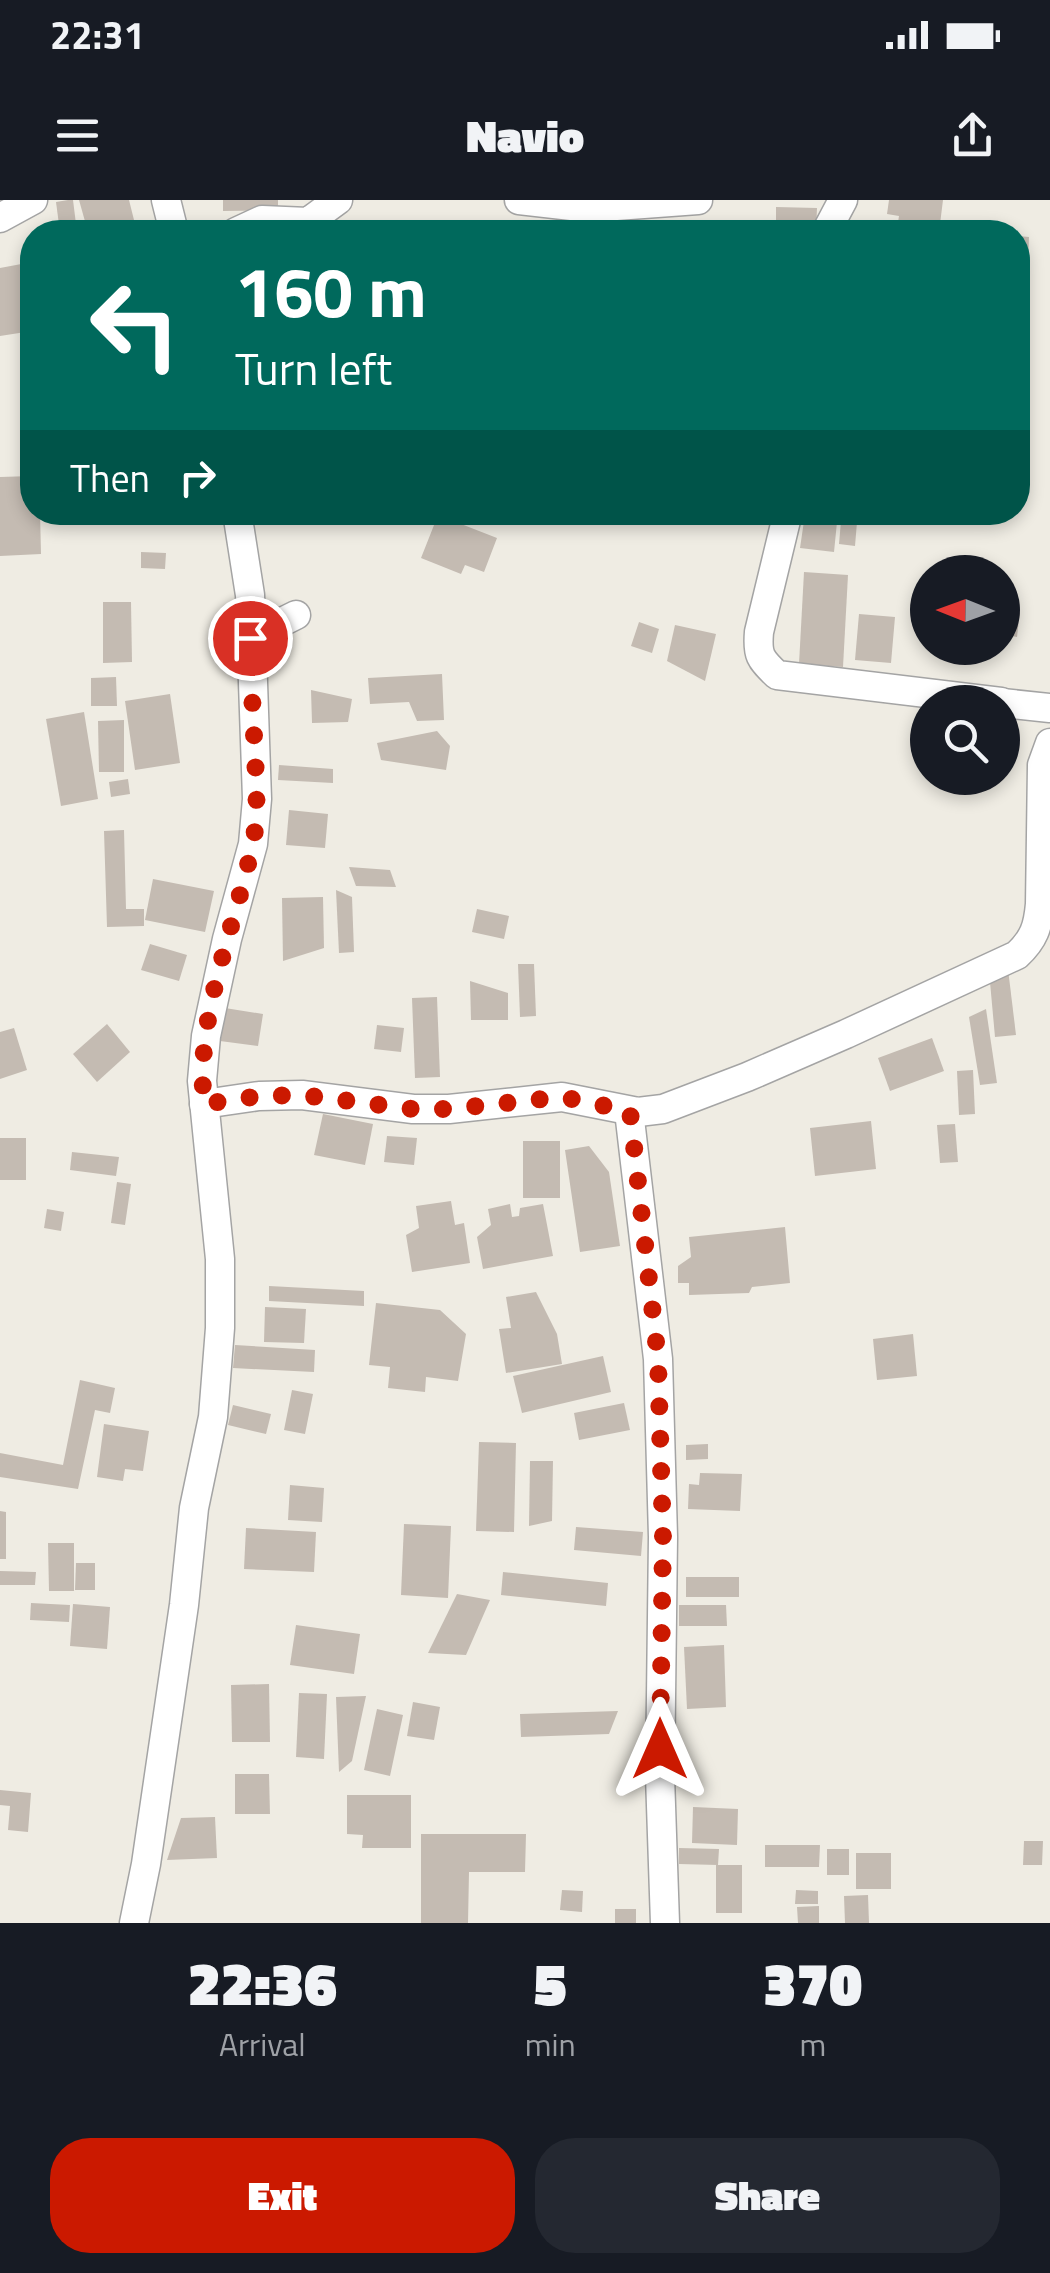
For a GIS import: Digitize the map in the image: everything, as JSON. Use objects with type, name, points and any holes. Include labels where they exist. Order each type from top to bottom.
[{"type":"street","points":[[0,218],[33,200]]},
{"type":"street","points":[[311,220],[338,200]]},
{"type":"street","points":[[518,200],[589,208],[698,200]]},
{"type":"street","points":[[134,1923],[181,1624],[194,1508],[213,1416],[220,1328],[220,1258],[202,1081],[206,1036],[253,844],[257,799],[250,595],[239,525]]},
{"type":"street","points":[[785,525],[759,632],[757,650],[765,663],[777,674],[910,691]]},
{"type":"street","points":[[250,638],[296,615]]},
{"type":"street","points":[[1020,705],[1050,708]]},
{"type":"street","points":[[204,1104],[302,1095],[413,1109],[449,1109],[562,1097],[630,1111],[663,1110],[747,1077],[1018,955],[1032,941],[1038,925],[1042,765],[1050,743]]},
{"type":"street","points":[[630,1111],[658,1359],[663,1537],[660,1776],[665,1923]]},
{"type":"building","points":[[73,200],[76,220],[58,220],[56,202]]},
{"type":"building","points":[[79,200],[129,200],[134,220],[85,220]]},
{"type":"building","points":[[223,200],[278,200],[278,210],[223,211]]},
{"type":"building","points":[[889,200],[943,200],[940,220],[898,220],[899,216],[887,214]]},
{"type":"building","points":[[776,207],[817,208],[816,220],[776,220]]},
{"type":"building","points":[[20,264],[20,333],[0,336],[0,268]]},
{"type":"building","points":[[20,476],[20,525],[40,525],[41,554],[0,556],[0,477]]},
{"type":"building","points":[[434,525],[464,525],[497,538],[484,572],[465,565],[461,574],[421,558]]},
{"type":"building","points":[[803,525],[837,525],[834,552],[800,548]]},
{"type":"building","points":[[841,525],[857,525],[855,546],[839,544]]},
{"type":"building","points":[[141,552],[166,553],[165,569],[141,568]]},
{"type":"building","points":[[804,572],[848,575],[843,667],[799,664]]},
{"type":"building","points":[[103,602],[131,602],[132,662],[103,663]]},
{"type":"building","points":[[859,614],[895,617],[891,663],[855,660]]},
{"type":"building","points":[[639,622],[659,629],[652,653],[631,646]]},
{"type":"building","points":[[675,625],[716,634],[705,681],[667,661]]},
{"type":"building","points":[[442,674],[444,720],[417,721],[409,702],[370,704],[368,678]]},
{"type":"building","points":[[116,677],[117,706],[91,706],[91,678]]},
{"type":"building","points":[[311,690],[352,699],[348,722],[312,723]]},
{"type":"building","points":[[170,694],[180,763],[135,770],[125,701]]},
{"type":"building","points":[[84,712],[98,799],[61,806],[46,719]]},
{"type":"building","points":[[124,720],[124,772],[99,772],[98,721]]},
{"type":"building","points":[[437,731],[450,746],[446,770],[381,760],[377,743]]},
{"type":"building","points":[[279,765],[333,769],[333,783],[278,780]]},
{"type":"building","points":[[128,779],[130,794],[111,797],[109,782]]},
{"type":"building","points":[[289,810],[328,814],[325,848],[286,845]]},
{"type":"building","points":[[124,830],[126,909],[144,909],[144,926],[107,927],[104,831]]},
{"type":"building","points":[[349,867],[390,870],[396,887],[356,886]]},
{"type":"building","points":[[153,879],[214,891],[205,932],[145,920]]},
{"type":"building","points":[[336,890],[352,897],[354,952],[339,953]]},
{"type":"building","points":[[323,897],[324,948],[283,961],[282,898]]},
{"type":"building","points":[[477,909],[509,916],[504,939],[472,932]]},
{"type":"building","points":[[150,944],[187,955],[179,981],[141,970]]},
{"type":"building","points":[[518,964],[534,964],[536,1016],[520,1017]]},
{"type":"building","points":[[1008,969],[1016,1035],[995,1037],[990,982]]},
{"type":"building","points":[[470,981],[508,993],[508,1020],[471,1020]]},
{"type":"building","points":[[437,997],[440,1077],[415,1078],[412,998]]},
{"type":"building","points":[[225,1008],[263,1014],[258,1046],[220,1041]]},
{"type":"building","points":[[986,1009],[997,1083],[980,1085],[969,1017]]},
{"type":"building","points":[[107,1024],[130,1052],[97,1082],[73,1054]]},
{"type":"building","points":[[377,1025],[404,1028],[401,1052],[374,1049]]},
{"type":"building","points":[[14,1028],[27,1070],[0,1079],[0,1032]]},
{"type":"building","points":[[932,1038],[944,1071],[890,1091],[878,1058]]},
{"type":"building","points":[[973,1070],[975,1114],[959,1115],[957,1071]]},
{"type":"building","points":[[323,1114],[373,1124],[365,1165],[314,1155]]},
{"type":"building","points":[[871,1121],[876,1169],[815,1176],[810,1128]]},
{"type":"building","points":[[955,1124],[958,1162],[940,1163],[937,1125]]},
{"type":"building","points":[[387,1136],[417,1138],[414,1165],[384,1162]]},
{"type":"building","points":[[0,1138],[26,1138],[26,1180],[0,1180]]},
{"type":"building","points":[[523,1141],[560,1141],[560,1198],[523,1198]]},
{"type":"building","points":[[589,1146],[609,1172],[620,1246],[580,1252],[565,1150]]},
{"type":"building","points":[[72,1152],[119,1157],[116,1176],[70,1170]]},
{"type":"building","points":[[117,1182],[131,1184],[125,1225],[111,1223]]},
{"type":"building","points":[[451,1201],[455,1225],[464,1223],[470,1263],[412,1272],[406,1235],[419,1228],[416,1206]]},
{"type":"building","points":[[510,1204],[512,1217],[519,1216],[520,1208],[543,1204],[553,1256],[483,1269],[477,1237],[491,1225],[488,1209]]},
{"type":"building","points":[[47,1209],[64,1212],[61,1231],[44,1228]]},
{"type":"building","points":[[785,1227],[790,1283],[752,1287],[749,1293],[689,1295],[689,1283],[678,1283],[678,1266],[691,1257],[689,1237]]},
{"type":"building","points":[[269,1286],[364,1291],[364,1306],[269,1301]]},
{"type":"building","points":[[536,1292],[557,1334],[562,1364],[506,1373],[499,1329],[511,1328],[506,1297]]},
{"type":"building","points":[[376,1303],[440,1310],[466,1334],[458,1381],[426,1377],[425,1392],[388,1388],[390,1367],[369,1365]]},
{"type":"building","points":[[265,1307],[306,1309],[304,1343],[264,1342]]},
{"type":"building","points":[[913,1334],[917,1376],[877,1380],[873,1339]]},
{"type":"building","points":[[235,1345],[315,1350],[314,1372],[233,1368]]},
{"type":"building","points":[[603,1356],[611,1392],[522,1413],[513,1376]]},
{"type":"building","points":[[80,1380],[115,1388],[110,1413],[95,1410],[78,1489],[0,1477],[0,1453],[63,1465]]},
{"type":"building","points":[[292,1390],[313,1394],[305,1434],[284,1430]]},
{"type":"building","points":[[624,1403],[630,1430],[579,1440],[574,1413]]},
{"type":"building","points":[[233,1405],[271,1414],[266,1434],[228,1425]]},
{"type":"building","points":[[104,1424],[149,1431],[143,1471],[125,1469],[123,1481],[97,1477]]},
{"type":"building","points":[[479,1442],[516,1443],[514,1532],[476,1531]]},
{"type":"building","points":[[708,1444],[708,1459],[686,1460],[686,1445]]},
{"type":"building","points":[[530,1461],[553,1461],[552,1521],[529,1526]]},
{"type":"building","points":[[700,1473],[742,1474],[740,1511],[688,1509],[689,1484],[699,1485]]},
{"type":"building","points":[[290,1485],[324,1488],[322,1522],[288,1520]]},
{"type":"building","points":[[0,1511],[6,1512],[6,1559],[0,1559]]},
{"type":"building","points":[[404,1524],[451,1526],[448,1598],[401,1595]]},
{"type":"building","points":[[576,1527],[643,1532],[641,1556],[574,1550]]},
{"type":"building","points":[[246,1528],[316,1532],[314,1572],[244,1569]]},
{"type":"building","points":[[48,1543],[74,1543],[74,1591],[49,1591]]},
{"type":"building","points":[[76,1563],[95,1563],[95,1590],[75,1590]]},
{"type":"building","points":[[0,1571],[36,1572],[35,1585],[0,1585]]},
{"type":"building","points":[[503,1572],[608,1583],[606,1606],[501,1595]]},
{"type":"building","points":[[686,1577],[739,1577],[739,1597],[686,1597]]},
{"type":"building","points":[[457,1594],[490,1600],[466,1655],[428,1653]]},
{"type":"building","points":[[31,1603],[70,1605],[69,1622],[30,1620]]},
{"type":"building","points":[[73,1604],[110,1607],[107,1649],[70,1646]]},
{"type":"building","points":[[679,1605],[726,1605],[727,1626],[679,1626]]},
{"type":"building","points":[[296,1625],[360,1634],[354,1674],[290,1665]]},
{"type":"building","points":[[724,1645],[726,1707],[687,1709],[684,1647]]},
{"type":"building","points":[[269,1684],[270,1742],[232,1742],[231,1685]]},
{"type":"building","points":[[299,1693],[327,1694],[324,1759],[296,1757]]},
{"type":"building","points":[[366,1696],[352,1761],[339,1772],[336,1697]]},
{"type":"building","points":[[413,1702],[440,1707],[434,1740],[407,1736]]},
{"type":"building","points":[[377,1709],[403,1715],[390,1776],[364,1770]]},
{"type":"building","points":[[618,1711],[609,1734],[521,1737],[520,1714]]},
{"type":"building","points":[[235,1774],[269,1774],[270,1814],[235,1814]]},
{"type":"building","points":[[0,1790],[31,1793],[28,1832],[8,1830],[10,1806],[0,1805]]},
{"type":"building","points":[[347,1795],[411,1795],[411,1848],[362,1848],[363,1835],[347,1834]]},
{"type":"building","points":[[693,1807],[738,1809],[737,1845],[692,1843]]},
{"type":"building","points":[[215,1817],[217,1858],[167,1860],[181,1818]]},
{"type":"building","points":[[421,1834],[526,1834],[525,1872],[469,1872],[468,1923],[421,1923]]},
{"type":"building","points":[[1024,1841],[1043,1841],[1042,1865],[1023,1865]]},
{"type":"building","points":[[765,1845],[820,1845],[819,1867],[765,1867]]},
{"type":"building","points":[[679,1848],[719,1849],[718,1865],[679,1864]]},
{"type":"building","points":[[827,1849],[849,1849],[849,1875],[827,1875]]},
{"type":"building","points":[[856,1853],[891,1853],[891,1889],[856,1889]]},
{"type":"building","points":[[716,1865],[742,1865],[742,1913],[716,1913]]},
{"type":"building","points":[[562,1890],[583,1891],[582,1912],[560,1910]]},
{"type":"building","points":[[796,1890],[818,1891],[818,1904],[795,1904]]},
{"type":"building","points":[[868,1895],[869,1923],[845,1923],[844,1896]]},
{"type":"building","points":[[819,1906],[819,1923],[798,1923],[797,1907]]},
{"type":"building","points":[[615,1909],[636,1909],[636,1923],[615,1923]]},
{"type":"route","points":[[250,638],[257,799],[253,844],[206,1036],[204,1104],[302,1095],[413,1109],[449,1109],[562,1097],[630,1111],[658,1359],[663,1537],[660,1749]]}]
